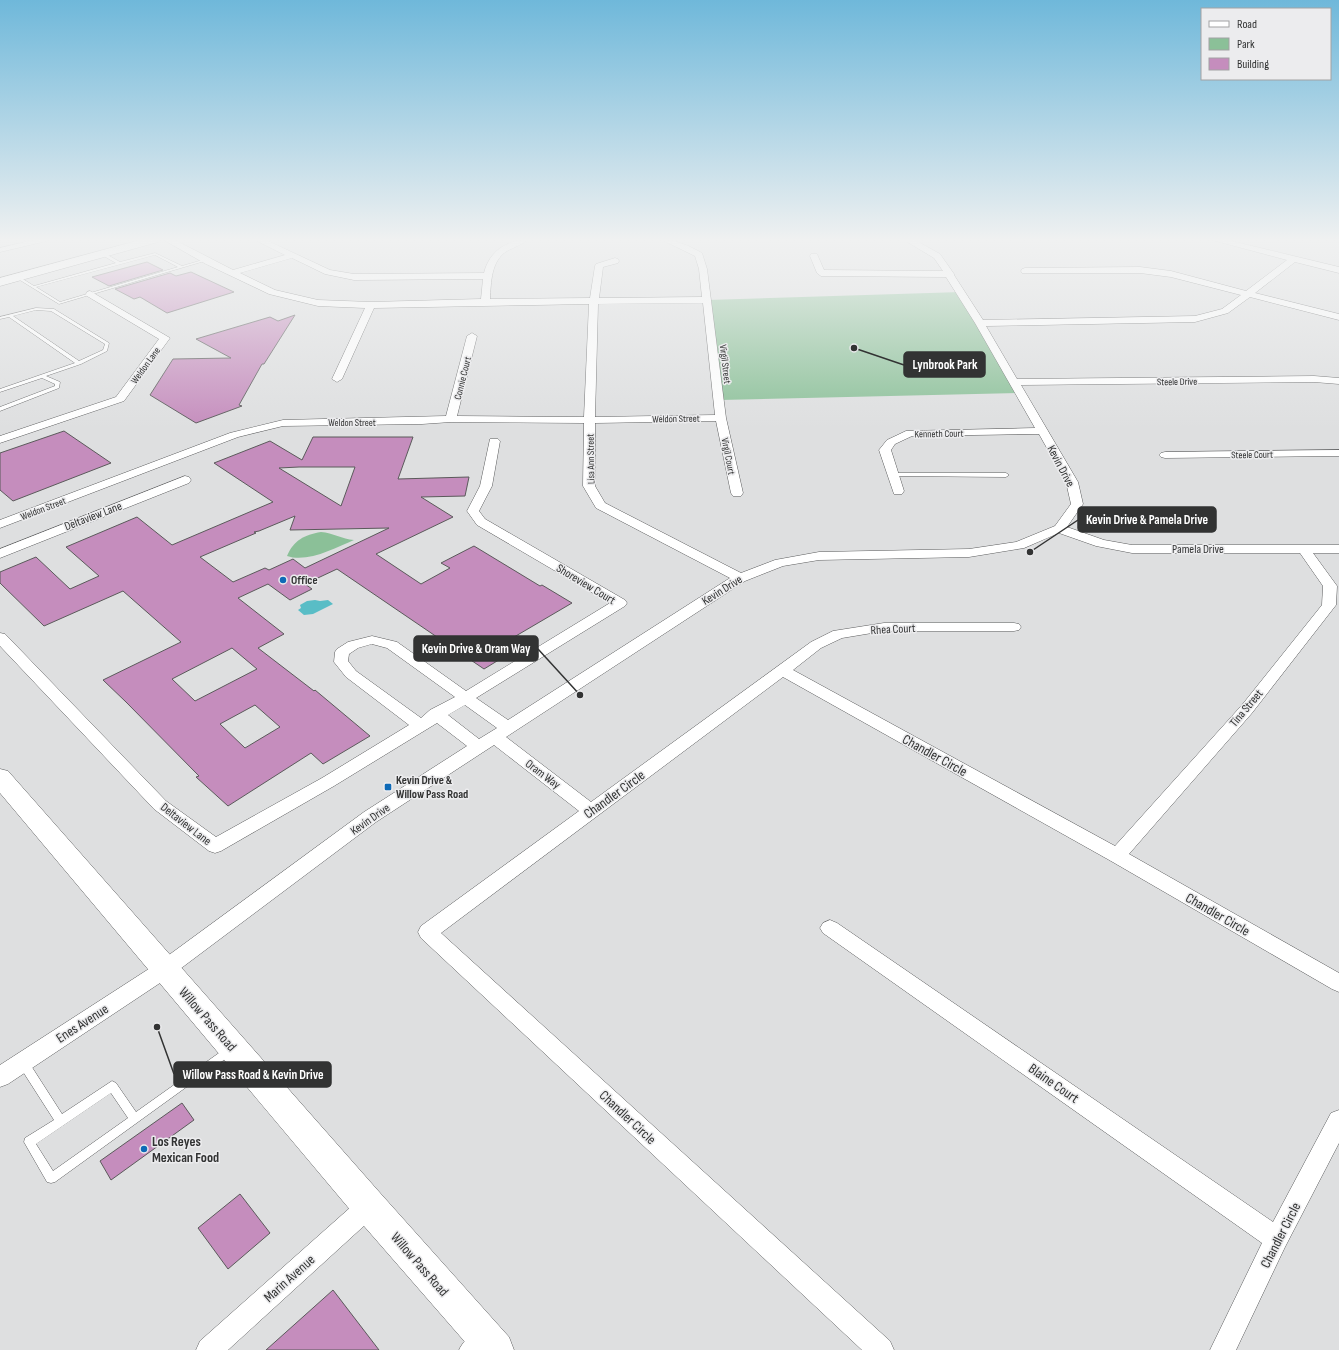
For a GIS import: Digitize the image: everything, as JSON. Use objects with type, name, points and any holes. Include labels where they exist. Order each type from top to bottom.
[{"type":"main road","name":"Willow Pass Road","points":[[0,777],[369,1206],[481,1344]]},
{"type":"street","name":"Weldon Lane","points":[[0,440],[120,399],[165,338],[105,303]]},
{"type":"street","points":[[318,303],[371,305],[447,303]]},
{"type":"street","name":"Lisa Ann Street","points":[[594,303],[589,420],[589,486],[600,505],[740,578]]},
{"type":"street","name":"Virgil Street","points":[[707,303],[721,418]]},
{"type":"street","name":"Kevin Drive","points":[[165,969],[370,817],[740,578],[780,563],[819,556],[969,553],[1019,545],[1059,529],[1072,513],[1077,504],[1072,482],[968,303]]},
{"type":"street","points":[[980,323],[1195,319],[1225,311],[1236,303]]},
{"type":"street","points":[[1284,303],[1339,317]]},
{"type":"street","points":[[337,379],[371,305]]},
{"type":"street","name":"Connie Court","points":[[451,419],[472,336]]},
{"type":"street","name":"Steele Drive","points":[[1014,382],[1314,379],[1339,381]]},
{"type":"street","name":"Weldon Street","points":[[0,524],[234,435],[283,423],[422,421],[451,419],[589,420],[721,418]]},
{"type":"street","name":"Virgil Court","points":[[721,418],[737,493]]},
{"type":"street","name":"Kenneth Court","points":[[898,491],[885,450],[891,442],[910,433],[1042,431]]},
{"type":"street","name":"Shoreview Court","points":[[458,701],[620,603],[481,522],[473,511],[486,486],[494,441]]},
{"type":"street","name":"Steele Court","points":[[1165,455],[1339,453]]},
{"type":"street","name":"Deltaview Lane","points":[[0,554],[186,480],[163,462]]},
{"type":"street","points":[[137,472],[162,489]]},
{"type":"street","name":"Pamela Drive","points":[[1059,529],[1101,543],[1132,549],[1304,550],[1339,548]]},
{"type":"street","name":"Tina Street","points":[[1117,856],[1247,709],[1329,605],[1330,586],[1304,550]]},
{"type":"street","name":"Rhea Court","points":[[782,670],[816,645],[838,634],[884,627],[1014,627]]},
{"type":"street","name":"Deltaview Lane","points":[[0,637],[160,805],[214,846],[328,782],[458,701]]},
{"type":"street","name":"Oram Way","points":[[420,725],[351,674],[341,662],[342,652],[353,646],[372,640],[392,645],[458,701],[502,733],[591,811]]},
{"type":"street","name":"Chandler Circle","points":[[881,1350],[428,932],[782,670],[1117,856],[1339,983]]},
{"type":"street","points":[[436,714],[479,747]]},
{"type":"street","name":"Blaine Court","points":[[830,928],[1277,1239]]},
{"type":"street","name":"Enes Avenue","points":[[0,1077],[165,969]]},
{"type":"street","name":"Chandler Circle","points":[[1223,1350],[1277,1239],[1339,1120]]},
{"type":"street","name":"Marin Avenue","points":[[209,1350],[369,1206]]},
{"type":"lane","points":[[0,318],[36,309],[52,310],[107,344],[105,351],[79,363],[0,391]]},
{"type":"lane","points":[[10,316],[79,363]]},
{"type":"lane","points":[[0,409],[57,387],[58,384],[42,376]]},
{"type":"lane","points":[[893,475],[1006,475]]},
{"type":"lane","points":[[135,1119],[112,1086],[29,1142],[52,1178],[135,1119],[233,1048]]},
{"type":"lane","points":[[23,1062],[61,1121]]},
{"type":"green space","points":[[707,303],[967,303],[1020,393],[720,400]]},
{"type":"green space","points":[[321,532],[354,540],[321,554],[304,558],[287,556],[296,542],[300,539]]},
{"type":"water","points":[[328,600],[333,604],[313,614],[304,615],[298,610],[301,608],[300,605],[307,601]]},
{"type":"building","points":[[150,303],[199,303],[167,313]]},
{"type":"building","points":[[295,315],[264,364],[262,364],[239,405],[242,406],[196,423],[150,395],[173,359],[231,358],[196,339],[270,317],[278,321]]},
{"type":"building","points":[[64,431],[111,463],[13,501],[0,490],[0,453]]},
{"type":"building","points":[[313,437],[413,437],[398,479],[469,477],[465,496],[421,497],[453,517],[376,554],[421,584],[450,568],[441,563],[474,546],[540,586],[542,585],[572,603],[509,640],[520,647],[484,669],[337,569],[305,584],[312,589],[290,600],[268,584],[238,598],[284,634],[258,648],[314,691],[315,690],[370,736],[323,764],[311,753],[228,806],[196,777],[199,776],[103,680],[181,642],[123,591],[44,626],[0,583],[0,572],[36,557],[70,589],[99,576],[66,547],[137,517],[172,545],[273,502],[214,463],[270,441],[302,460]],"holes":[[[299,467],[355,467],[341,506],[279,468]],[[295,516],[290,530],[389,528],[305,568],[293,559],[269,570],[265,568],[233,582],[200,557]],[[232,648],[257,669],[195,701],[172,679]],[[255,705],[280,727],[245,748],[220,724]]]},
{"type":"building","points":[[182,1103],[194,1120],[111,1180],[100,1161]]},
{"type":"building","points":[[240,1194],[270,1233],[228,1269],[198,1228]]},
{"type":"building","points":[[333,1290],[379,1350],[266,1350]]},
{"type":"place","name":"Lynbrook Park","points":[[854,348]]},
{"type":"place","name":"Kevin Drive & Pamela Drive","points":[[1030,552]]},
{"type":"place","name":"Office","points":[[283,580]]},
{"type":"place","name":"Kevin Drive & Oram Way","points":[[580,695]]},
{"type":"place","name":"Kevin Drive & Willow Pass Road","points":[[388,787]]},
{"type":"place","name":"Willow Pass Road & Kevin Drive","points":[[157,1027]]},
{"type":"place","name":"Los Reyes Mexican Food","points":[[144,1149]]}]
